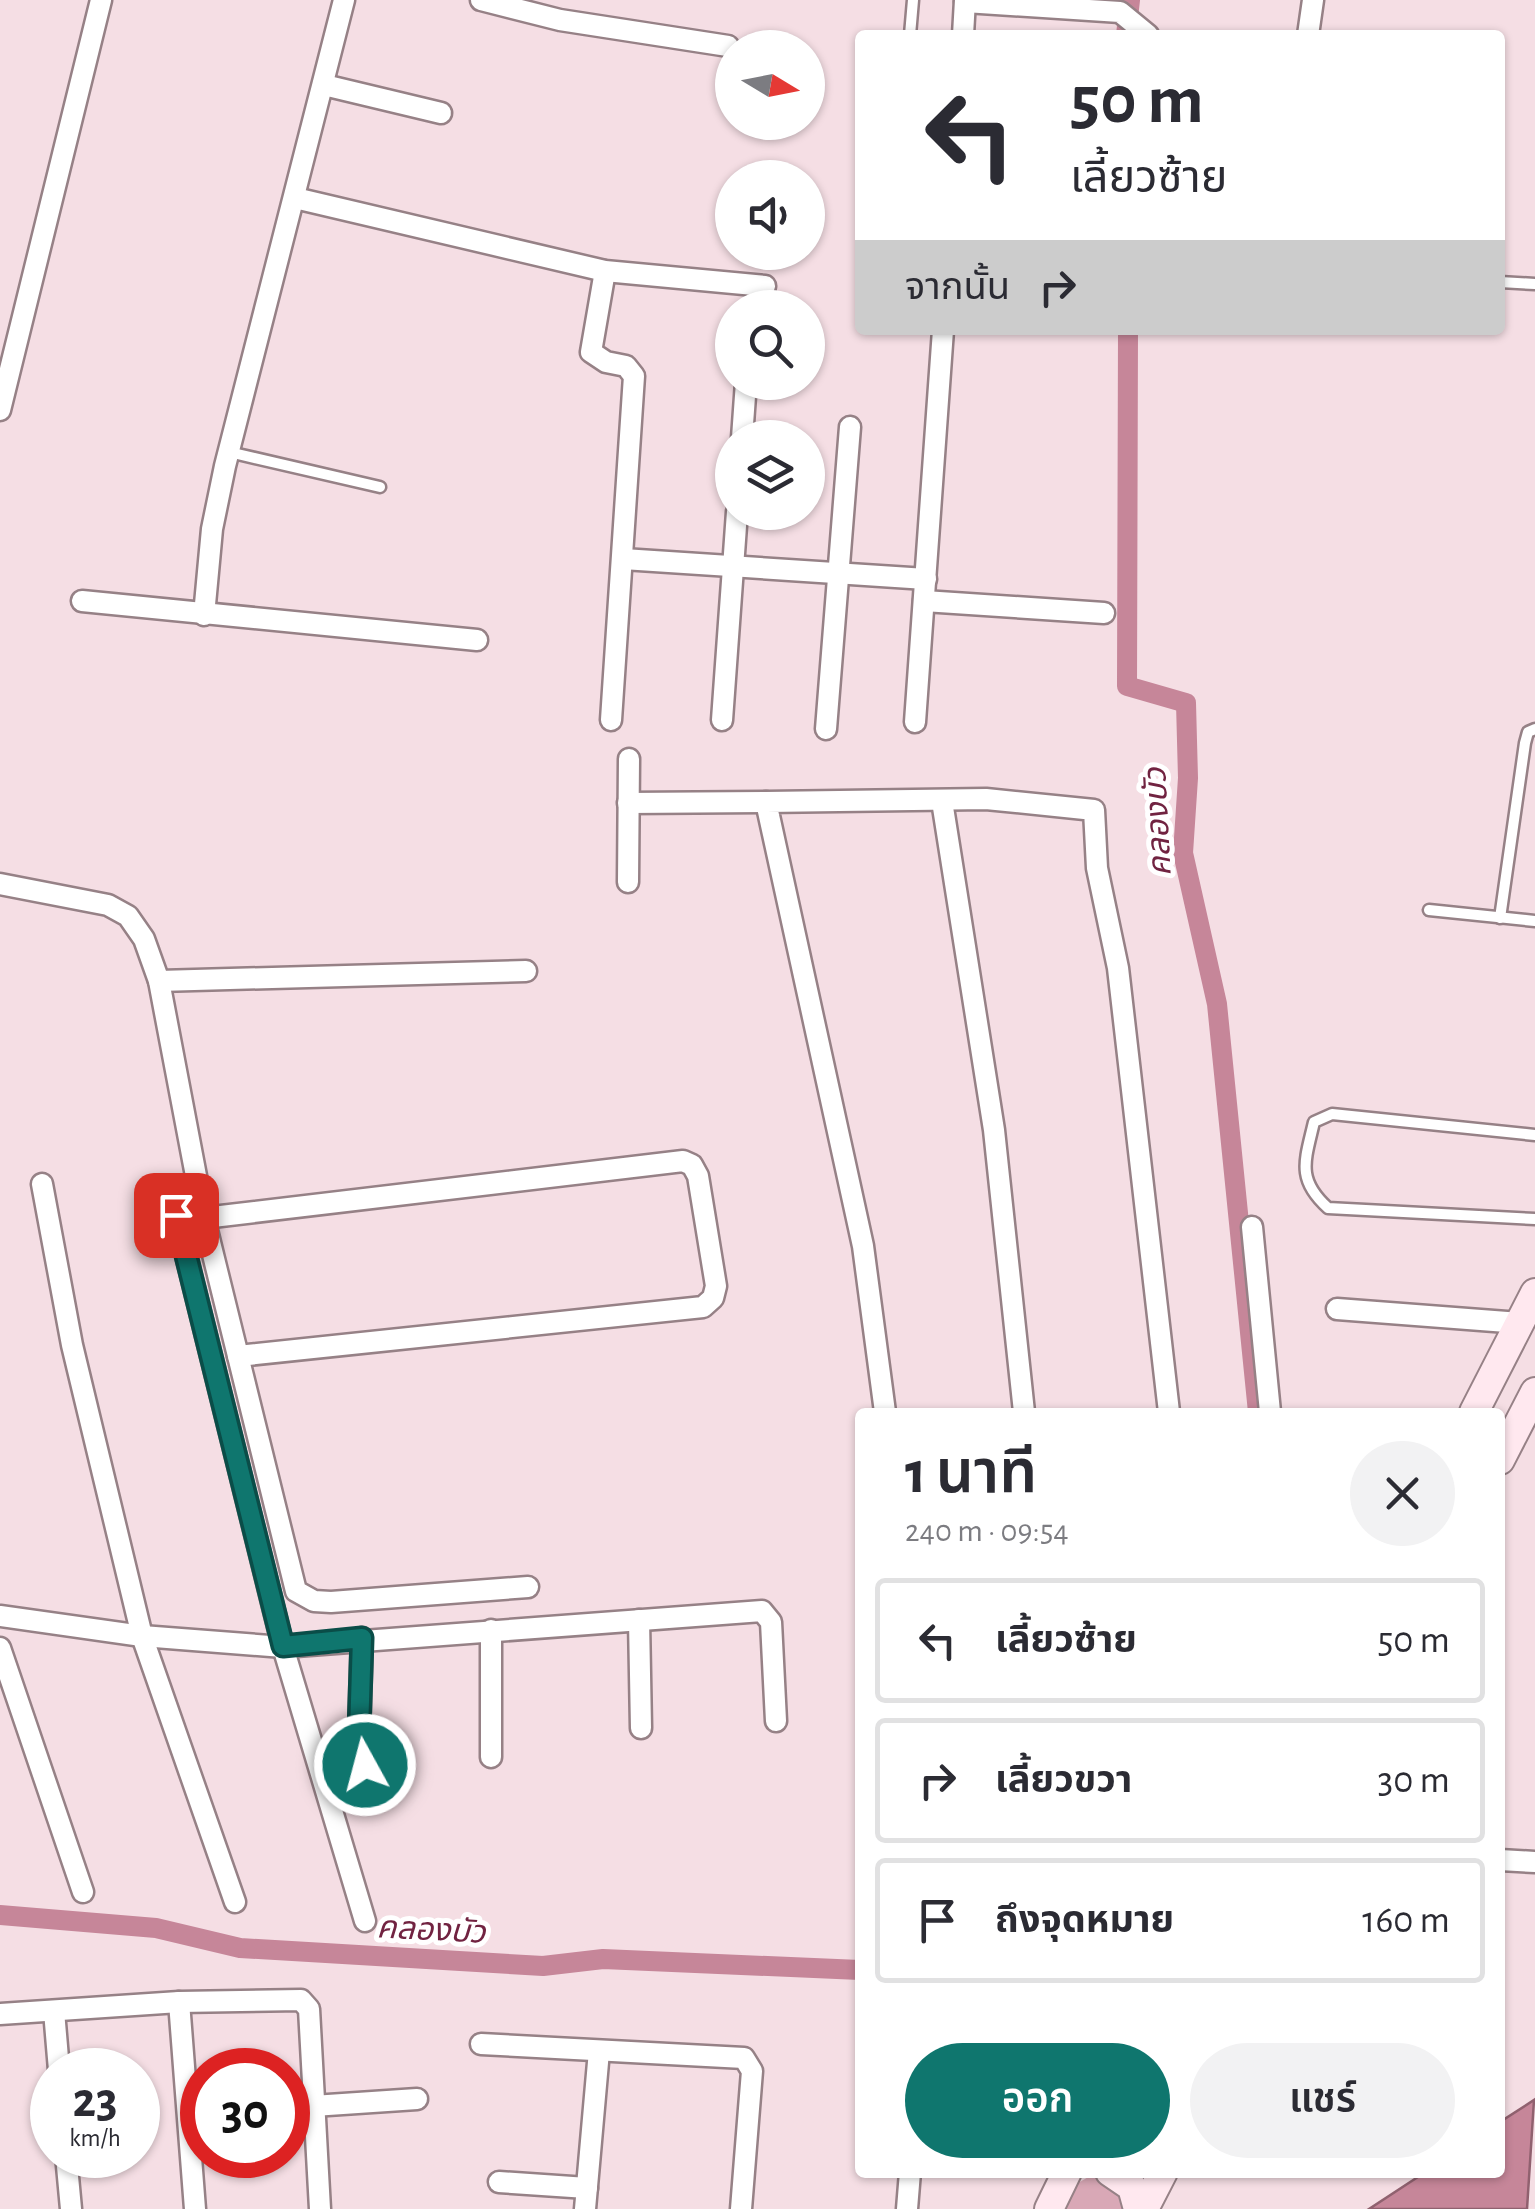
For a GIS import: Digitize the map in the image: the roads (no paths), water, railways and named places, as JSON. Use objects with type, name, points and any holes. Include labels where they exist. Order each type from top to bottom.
[{"type":"main road","points":[[1476,1408],[1535,1293]]},
{"type":"main road","points":[[1505,1450],[1535,1392]]},
{"type":"main road","points":[[1048,2209],[1065,2178]]},
{"type":"main road","points":[[1118,2178],[1132,2188],[1141,2209]]},
{"type":"main road","points":[[1141,2209],[1159,2178]]},
{"type":"street","points":[[0,409],[102,0]]},
{"type":"street","points":[[204,615],[212,528],[229,452],[344,0]]},
{"type":"street","points":[[481,0],[560,20],[715,44]]},
{"type":"street","points":[[1309,30],[1314,0]]},
{"type":"street","points":[[963,30],[965,1],[1120,12],[1142,30]]},
{"type":"street","points":[[324,85],[441,113]]},
{"type":"street","points":[[295,198],[605,272],[765,286]]},
{"type":"street","points":[[605,272],[592,352],[606,362],[626,366],[634,376],[611,720]]},
{"type":"street","points":[[914,722],[943,335]]},
{"type":"street","points":[[826,728],[850,427]]},
{"type":"street","points":[[722,720],[735,530]]},
{"type":"street","points":[[623,559],[926,579]]},
{"type":"street","points":[[82,601],[477,640]]},
{"type":"street","points":[[924,601],[1104,614]]},
{"type":"street","points":[[628,882],[629,759]]},
{"type":"street","points":[[628,803],[986,799],[1094,810],[1097,868],[1118,968],[1169,1408]]},
{"type":"street","points":[[942,801],[994,1130],[1024,1408]]},
{"type":"street","points":[[766,802],[863,1246],[884,1408]]},
{"type":"street","points":[[0,884],[108,906],[128,916],[144,939],[159,981],[204,1218],[296,1591],[303,1598],[331,1602],[528,1587]]},
{"type":"street","points":[[159,981],[526,971]]},
{"type":"street","points":[[204,1218],[683,1161],[692,1165],[698,1176],[716,1286],[713,1298],[703,1307],[238,1356]]},
{"type":"street","points":[[42,1184],[84,1398],[142,1636],[235,1902]]},
{"type":"street","points":[[176,1215],[283,1646],[365,1921]]},
{"type":"street","points":[[1252,1226],[1270,1408]]},
{"type":"street","points":[[1337,1309],[1520,1323]]},
{"type":"street","points":[[0,1616],[142,1636],[283,1646],[762,1611],[768,1615],[776,1722]]},
{"type":"street","points":[[639,1620],[641,1728]]},
{"type":"street","points":[[491,1630],[491,1757]]},
{"type":"street","points":[[362,1638],[359,1732],[365,1765]]},
{"type":"street","points":[[0,1648],[83,1892]]},
{"type":"street","points":[[1505,1860],[1535,1862]]},
{"type":"street","points":[[0,2014],[179,2002],[301,2000],[308,2009],[320,2209]]},
{"type":"street","points":[[179,2002],[195,2209]]},
{"type":"street","points":[[54,2011],[57,2048]]},
{"type":"street","points":[[481,2044],[744,2058],[750,2063],[741,2209]]},
{"type":"street","points":[[499,2182],[586,2199],[600,2051]]},
{"type":"street","points":[[313,2106],[417,2098]]},
{"type":"street","points":[[68,2178],[71,2209]]},
{"type":"street","points":[[906,2209],[909,2178]]},
{"type":"lane","points":[[910,30],[913,0]]},
{"type":"lane","points":[[1505,282],[1535,284]]},
{"type":"lane","points":[[229,452],[380,487]]},
{"type":"lane","points":[[1500,918],[1525,743],[1528,732],[1535,729]]},
{"type":"lane","points":[[1430,910],[1535,921]]},
{"type":"lane","points":[[1535,1136],[1332,1114],[1314,1122],[1304,1166],[1310,1192],[1328,1208],[1535,1219]]},
{"type":"waterway","name":"คลองบัว","points":[[1127,30],[1130,0]]},
{"type":"waterway","name":"คลองบัว","points":[[1128,335],[1127,686],[1186,703],[1188,778],[1183,853],[1217,1004],[1258,1408]]},
{"type":"waterway","name":"คลองบัว","points":[[0,1915],[156,1928],[240,1948],[543,1966],[603,1959],[855,1970]]}]
